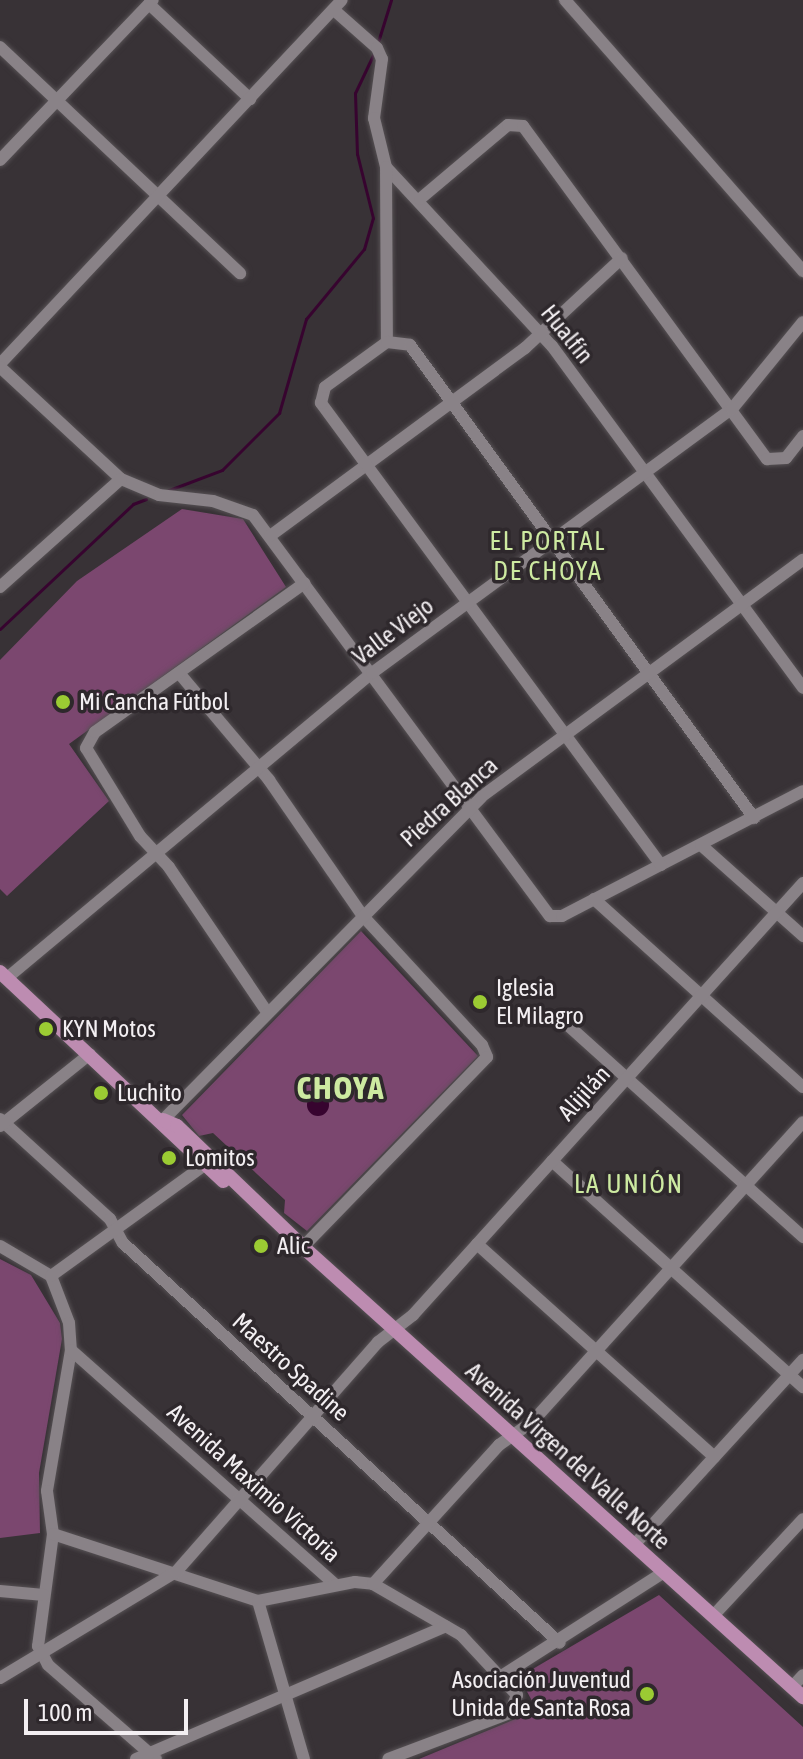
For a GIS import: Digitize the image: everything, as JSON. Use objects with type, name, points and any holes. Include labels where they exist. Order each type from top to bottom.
[{"type":"main road","name":"Avenida Virgen del Valle Norte","points":[[3,975],[209,1161],[287,1239],[303,1247],[797,1692]]},
{"type":"street","points":[[565,0],[803,271]]},
{"type":"street","points":[[0,160],[151,2],[250,99]]},
{"type":"street","points":[[393,341],[386,167],[374,118],[382,59],[377,48],[338,5],[157,194],[0,366],[121,479],[159,495],[244,509],[270,536],[550,916],[594,899],[803,791]]},
{"type":"street","points":[[0,47],[240,273]]},
{"type":"street","points":[[420,199],[508,125],[523,126],[533,135],[767,459],[779,461],[803,436]]},
{"type":"street","name":"Hualfín","points":[[386,167],[420,199],[540,333],[803,688]]},
{"type":"street","points":[[270,536],[540,333],[622,258]]},
{"type":"street","name":"Valle Viejo","points":[[3,975],[372,673],[732,409],[803,322]]},
{"type":"street","points":[[661,865],[563,735],[319,395],[393,341],[410,345],[754,818]]},
{"type":"street","points":[[0,587],[121,479]]},
{"type":"street","name":"Piedra Blanca","points":[[163,1120],[471,808],[563,735],[803,560]]},
{"type":"street","points":[[267,1012],[86,748],[95,732],[305,583]]},
{"type":"street","points":[[179,673],[258,769],[362,915],[482,1045],[487,1057],[303,1247]]},
{"type":"street","points":[[701,845],[803,936]]},
{"type":"street","name":"Alijilán","points":[[0,1678],[176,1572],[803,883]]},
{"type":"street","points":[[594,899],[803,1087]]},
{"type":"street","points":[[561,1019],[803,1237]]},
{"type":"street","points":[[1,1123],[90,1054]]},
{"type":"street","points":[[388,1759],[510,1713],[517,1705],[517,1695],[503,1675],[446,1626],[373,1584],[512,1435],[532,1422],[803,1122]]},
{"type":"street","name":"Maestro Spadine","points":[[1,1123],[110,1219],[123,1243],[560,1643]]},
{"type":"street","points":[[51,1276],[209,1161]]},
{"type":"street","points":[[552,1161],[803,1387]]},
{"type":"street","points":[[477,1244],[714,1457]]},
{"type":"street","points":[[0,1246],[51,1276],[69,1323],[71,1350],[47,1491],[53,1534],[38,1646],[48,1665],[146,1757],[281,1693],[446,1626]]},
{"type":"street","name":"Avenida Maximio Victoria","points":[[71,1350],[336,1585],[373,1584]]},
{"type":"street","points":[[634,1545],[803,1360]]},
{"type":"street","points":[[713,1616],[803,1519]]},
{"type":"street","points":[[53,1534],[258,1601],[336,1585]]},
{"type":"street","points":[[503,1675],[560,1643],[664,1572]]},
{"type":"street","points":[[0,1591],[44,1595]]},
{"type":"street","points":[[258,1601],[281,1693],[304,1759]]},
{"type":"street","points":[[797,1692],[803,1675]]},
{"type":"shaded area","name":"Mi Cancha Fútbol","points":[[182,509],[243,519],[286,587],[69,744],[109,801],[7,896],[0,889],[0,660],[77,581]]},
{"type":"shaded area","points":[[361,931],[478,1056],[307,1231],[284,1213],[285,1200],[213,1133],[199,1136],[182,1115]]},
{"type":"shaded area","points":[[318,1094],[326,1097],[329,1105],[326,1113],[318,1116],[310,1113],[307,1105],[310,1097]]},
{"type":"shaded area","points":[[0,1259],[31,1275],[60,1323],[62,1339],[39,1473],[40,1533],[0,1538]]},
{"type":"shaded area","name":"Asociación Juventud Unida de Santa Rosa","points":[[659,1595],[803,1727],[803,1759],[419,1759],[537,1710],[519,1677]]},
{"type":"waterway","points":[[378,42],[391,0]]},
{"type":"waterway","points":[[169,490],[222,470],[279,413],[306,319],[364,249],[373,218],[357,154],[355,93],[374,53]]},
{"type":"waterway","points":[[0,629],[133,504],[146,499]]},
{"type":"place","name":"Mi Cancha Fútbol","points":[[63,702]]},
{"type":"place","name":"Iglesia El Milagro","points":[[480,1002]]},
{"type":"place","name":"KYN Motos","points":[[46,1029]]},
{"type":"place","name":"Luchito","points":[[101,1093]]},
{"type":"place","name":"Lomitos","points":[[169,1158]]},
{"type":"place","name":"Alic","points":[[261,1246]]},
{"type":"place","name":"Asociación Juventud Unida de Santa Rosa","points":[[647,1694]]},
{"type":"district","name":"EL PORTAL DE CHOYA","points":[[548,557]]},
{"type":"district","name":"CHOYA","points":[[341,1088]]},
{"type":"district","name":"LA UNIÓN","points":[[629,1185]]}]
